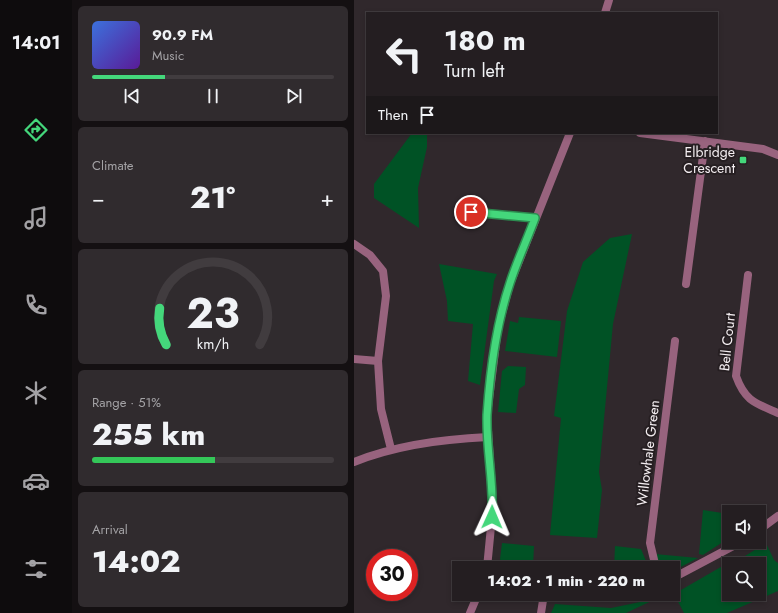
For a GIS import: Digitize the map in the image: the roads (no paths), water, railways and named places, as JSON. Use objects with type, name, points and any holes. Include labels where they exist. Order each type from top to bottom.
[{"type":"street","points":[[605,12],[609,0]]},
{"type":"street","points":[[488,561],[493,506],[487,415],[498,328],[510,284],[570,134]]},
{"type":"street","points":[[649,134],[763,149],[778,155]]},
{"type":"street","points":[[686,284],[705,141]]},
{"type":"street","points":[[471,212],[535,218]]},
{"type":"street","points":[[354,244],[370,255],[383,271],[386,296],[378,361],[380,409],[391,449]]},
{"type":"street","name":"Bell Court","points":[[748,275],[736,376],[741,389],[750,400],[778,413]]},
{"type":"street","name":"Willowhale Green","points":[[654,561],[650,543],[675,341]]},
{"type":"street","points":[[354,358],[378,361]]},
{"type":"street","points":[[354,462],[391,449],[454,439],[488,437]]},
{"type":"street","points":[[766,525],[778,516]]},
{"type":"street","points":[[680,574],[728,549]]},
{"type":"street","points":[[470,613],[475,601]]},
{"type":"street","points":[[541,613],[543,601]]},
{"type":"place","name":"Elbridge Crescent","points":[[743,160]]}]
